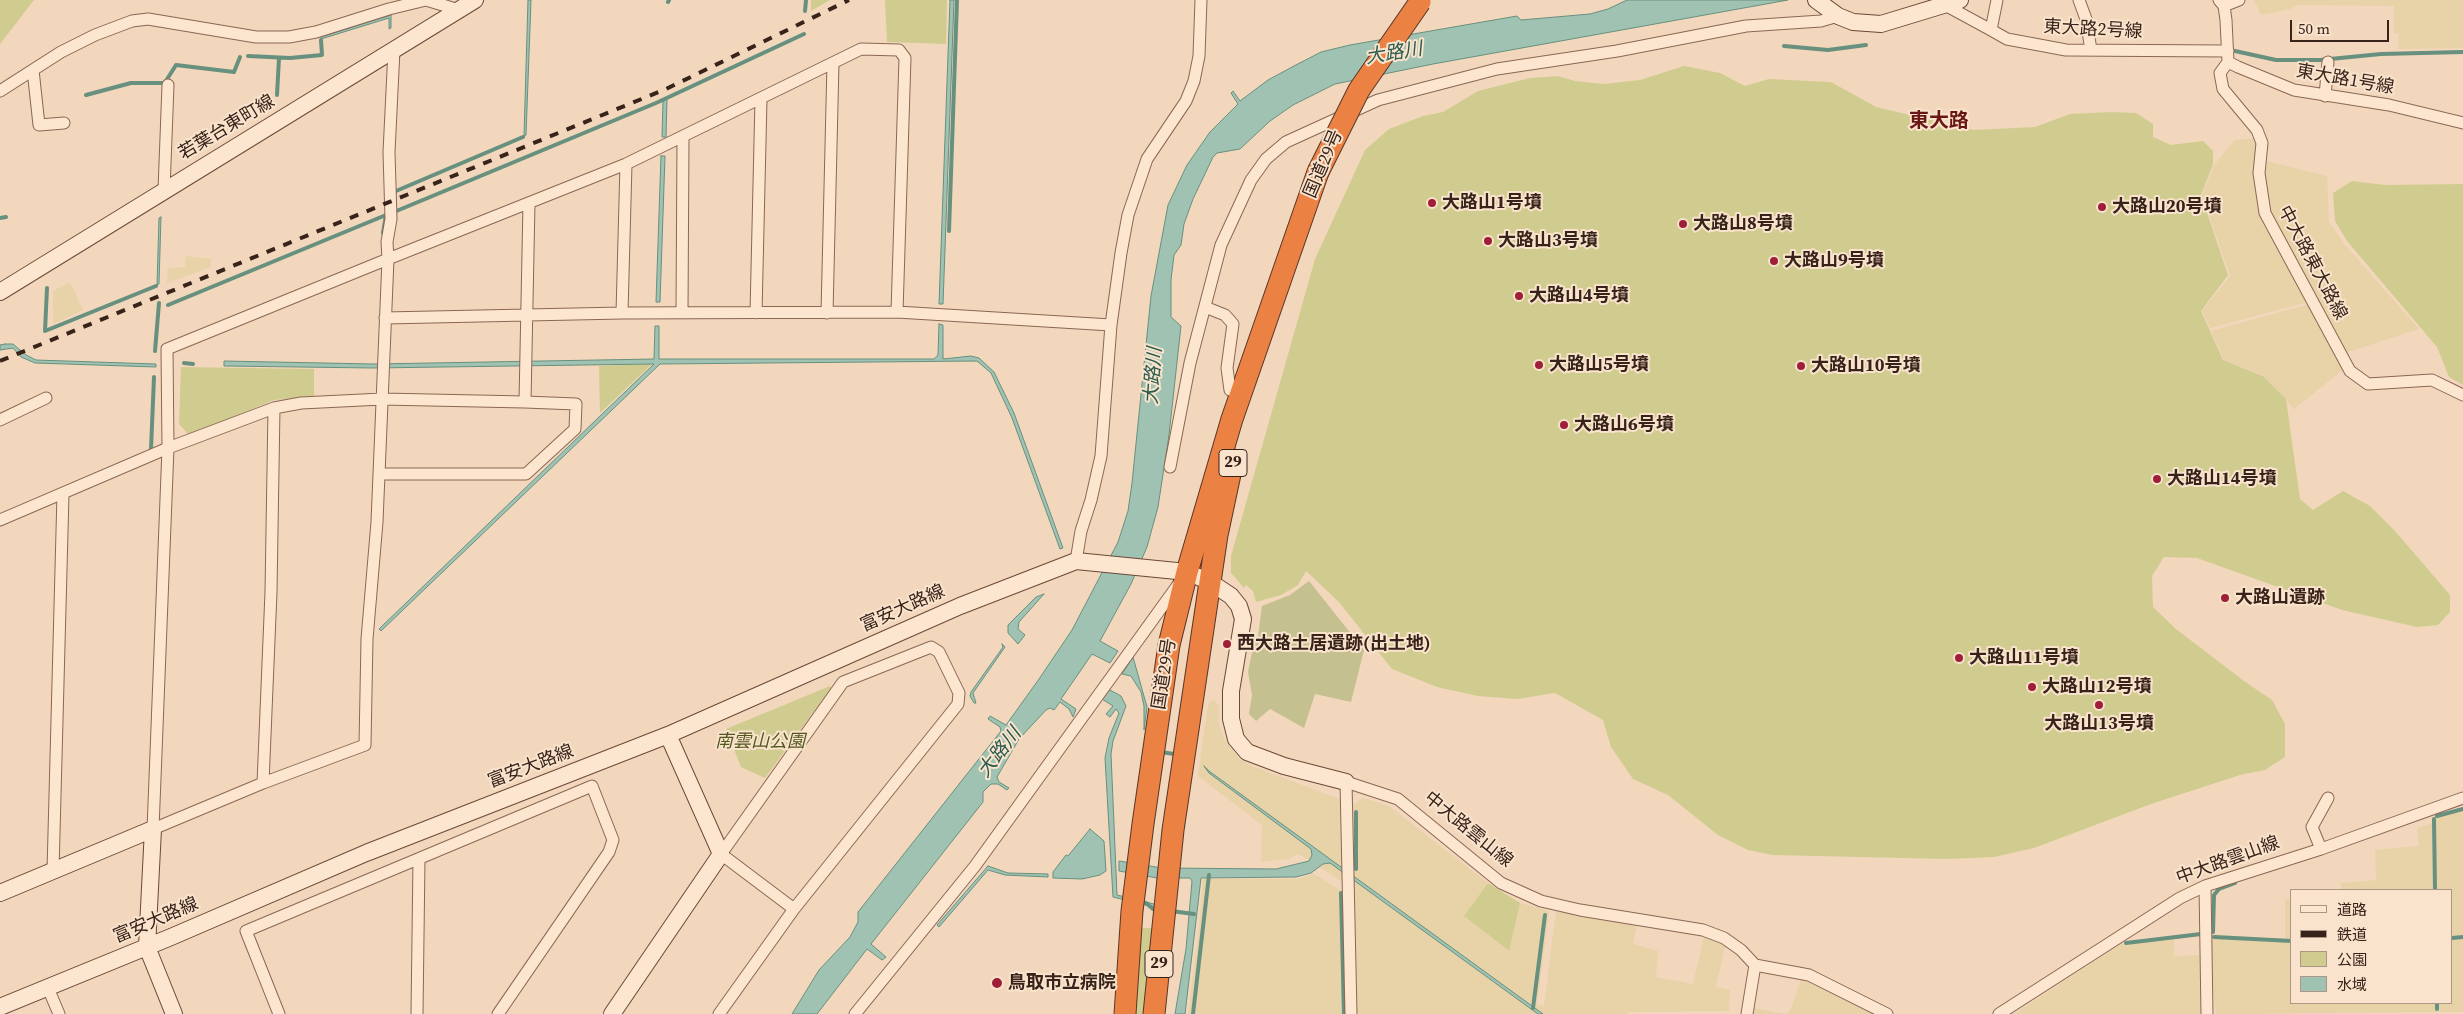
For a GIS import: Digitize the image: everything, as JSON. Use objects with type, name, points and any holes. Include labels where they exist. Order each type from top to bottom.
[{"type":"highway","name":"国道29号","points":[[1125,1014],[1132,911],[1155,735],[1169,645],[1187,572],[1232,419],[1318,172],[1359,90],[1421,1]]},
{"type":"highway","name":"国道29号","points":[[1154,1014],[1173,830],[1217,535],[1259,345]]},
{"type":"street","points":[[377,13],[378,0]]},
{"type":"street","points":[[0,91],[95,35],[132,21],[148,19],[256,37],[289,37],[316,32],[426,0],[459,10]]},
{"type":"street","name":"若葉台東町線","points":[[0,292],[475,0]]},
{"type":"street","points":[[1076,561],[1081,531],[1091,500],[1100,456],[1111,325],[1121,252],[1138,180],[1160,137],[1186,101],[1194,81],[1199,56],[1201,0]]},
{"type":"street","points":[[1817,0],[1838,16],[1853,22],[1881,24],[1953,3]]},
{"type":"street","points":[[1991,30],[1997,0]]},
{"type":"street","points":[[2079,0],[2086,19],[2091,50]]},
{"type":"street","points":[[2228,57],[2221,3],[2239,0]]},
{"type":"street","name":"東大路2号線","points":[[1953,3],[2007,39],[2052,48],[2228,57]]},
{"type":"street","points":[[1170,468],[1190,363],[1206,307],[1214,265],[1221,245],[1251,180],[1266,159],[1286,142],[1317,126],[1378,100],[1497,69],[1626,49],[1746,26],[1821,21],[1838,16]]},
{"type":"street","points":[[174,1014],[147,947],[168,448],[167,349],[626,164],[683,138],[861,49],[899,50],[905,58],[898,312]]},
{"type":"street","points":[[0,893],[263,783],[366,745],[367,639],[374,568],[388,259],[387,242],[391,219],[389,152],[394,50]]},
{"type":"street","name":"東大路1号線","points":[[2228,57],[2256,76],[2294,90],[2390,106],[2463,122]]},
{"type":"street","name":"中大路東大路線","points":[[2228,57],[2220,73],[2223,89],[2256,130],[2262,143],[2259,174],[2265,213],[2350,371],[2368,384],[2432,380],[2463,395]]},
{"type":"street","points":[[2325,96],[2328,62]]},
{"type":"street","points":[[827,313],[833,63]]},
{"type":"street","points":[[33,70],[39,125],[64,123]]},
{"type":"street","points":[[164,190],[168,85]]},
{"type":"street","points":[[756,313],[761,99]]},
{"type":"street","points":[[682,313],[683,138]]},
{"type":"street","points":[[622,313],[626,164]]},
{"type":"street","points":[[525,402],[529,203]]},
{"type":"street","points":[[1206,307],[1225,315],[1233,324],[1227,368],[1230,390]]},
{"type":"street","points":[[385,318],[526,314],[898,312],[1111,325]]},
{"type":"street","points":[[0,420],[46,398]]},
{"type":"street","points":[[0,520],[168,448],[274,408],[301,402],[382,399],[576,404],[575,429],[526,474],[379,474]]},
{"type":"street","points":[[263,783],[271,592],[274,408]]},
{"type":"street","points":[[52,871],[63,494]]},
{"type":"street","name":"中大路雲山線","points":[[1076,561],[1187,572],[1210,582],[1231,596],[1239,606],[1243,619],[1232,691],[1231,719],[1236,739],[1247,752],[1284,766],[1346,782],[1398,799],[1501,883],[1541,901],[1580,910],[1704,930],[1724,938],[1741,950],[1755,965]]},
{"type":"street","name":"富安大路線","points":[[0,1007],[147,947],[366,852],[668,735],[960,606],[1076,561]]},
{"type":"street","points":[[854,1014],[974,866],[1187,572]]},
{"type":"street","points":[[612,1014],[721,854],[843,682],[930,647],[939,652],[959,693],[958,704],[794,910],[719,1014]]},
{"type":"street","points":[[668,735],[721,854],[794,910]]},
{"type":"street","points":[[1346,782],[1351,1014]]},
{"type":"street","points":[[280,1014],[246,931],[592,786],[613,840],[609,852],[498,1014]]},
{"type":"street","points":[[2321,849],[2312,827],[2328,798]]},
{"type":"street","name":"中大路雲山線","points":[[2000,1014],[2180,898],[2205,886],[2321,849],[2463,798]]},
{"type":"street","points":[[418,1014],[419,859]]},
{"type":"street","points":[[2205,886],[2207,1014]]},
{"type":"street","points":[[1747,1014],[1755,965],[1809,975],[1887,1014]]},
{"type":"street","points":[[48,988],[59,1014]]},
{"type":"shaded area","points":[[2254,0],[2463,0],[2463,48],[2398,49],[2399,34],[2394,33],[2394,6],[2297,5],[2290,9],[2261,15]]},
{"type":"shaded area","points":[[2258,138],[2258,184],[2312,301],[2210,328],[2202,311],[2230,276],[2202,195],[2214,165],[2235,140]]},
{"type":"shaded area","points":[[2263,160],[2327,176],[2329,222],[2346,246],[2419,329],[2342,354],[2269,220]]},
{"type":"shaded area","points":[[186,256],[211,259],[211,267],[167,283],[168,268],[185,267]]},
{"type":"shaded area","points":[[70,282],[83,310],[53,324],[53,291]]},
{"type":"shaded area","points":[[2313,303],[2345,368],[2294,409],[2263,375],[2224,360],[2211,331]]},
{"type":"shaded area","points":[[1309,581],[1364,650],[1351,702],[1315,694],[1304,728],[1270,709],[1256,721],[1249,714],[1252,695],[1248,672],[1254,642],[1258,637],[1262,606],[1290,595]]},
{"type":"shaded area","points":[[1213,699],[1219,705],[1219,725],[1225,740],[1238,757],[1252,766],[1342,800],[1344,878],[1341,881],[1299,854],[1288,859],[1261,862],[1262,825],[1198,776],[1207,712],[1209,703]]},
{"type":"shaded area","points":[[1363,798],[1389,806],[1488,883],[1464,916],[1508,951],[1520,903],[1549,911],[1537,1005],[1544,1006],[1556,910],[1637,923],[1633,944],[1658,951],[1656,977],[1693,984],[1704,936],[1725,946],[1716,987],[1730,990],[1729,1011],[1628,1012],[1628,1014],[1357,1014],[1352,806]]},
{"type":"shaded area","points":[[2463,807],[2463,1012],[2216,1014],[2212,982],[2211,934],[2285,940],[2285,899],[2290,900],[2290,1004],[2453,1004],[2453,889],[2341,889],[2341,883],[2376,880],[2375,850],[2419,846],[2417,828],[2431,824],[2435,815]]},
{"type":"shaded area","points":[[1314,874],[1344,892],[1346,1014],[1188,1014],[1199,929],[1203,879],[1297,879]]},
{"type":"shaded area","points":[[2174,938],[2174,956],[2202,955],[2204,1011],[2200,1014],[2014,1014],[2121,944]]},
{"type":"shaded area","points":[[1801,979],[1850,1001],[1873,1014],[1786,1014],[1791,1009]]},
{"type":"shaded area","points":[[1753,1008],[1786,1014],[1752,1014]]},
{"type":"green space","points":[[0,0],[34,0],[0,44]]},
{"type":"green space","points":[[811,0],[830,0],[811,11]]},
{"type":"green space","points":[[885,0],[947,0],[946,44],[887,42]]},
{"type":"green space","points":[[1684,66],[1720,73],[1745,86],[1769,79],[1831,82],[1876,107],[1974,130],[2035,127],[2070,114],[2136,113],[2153,124],[2153,137],[2171,145],[2203,141],[2213,151],[2213,164],[2201,195],[2228,275],[2201,311],[2223,360],[2263,376],[2286,399],[2300,499],[2313,510],[2343,491],[2370,506],[2395,531],[2450,595],[2450,612],[2438,625],[2417,627],[2342,610],[2197,558],[2164,557],[2152,576],[2153,607],[2176,629],[2272,700],[2285,724],[2285,757],[2265,770],[2240,775],[2151,804],[2034,848],[1994,857],[1946,859],[1773,855],[1748,850],[1718,835],[1668,795],[1633,779],[1611,747],[1603,720],[1555,693],[1517,699],[1478,696],[1437,687],[1392,669],[1339,602],[1306,571],[1298,585],[1281,595],[1256,602],[1253,591],[1246,585],[1244,588],[1231,573],[1231,556],[1315,259],[1365,150],[1389,129],[1423,116],[1443,112],[1478,91],[1530,78],[1558,76],[1575,81],[1604,84],[1640,80]]},
{"type":"green space","points":[[2352,181],[2385,185],[2463,184],[2463,385],[2449,377],[2437,347],[2347,241],[2335,221],[2333,193]]},
{"type":"green space","points":[[652,364],[600,413],[599,366]]},
{"type":"green space","points":[[181,367],[314,369],[314,397],[274,400],[189,435],[179,424]]},
{"type":"green space","name":"南雲山公園","points":[[830,686],[831,688],[765,778],[741,767],[726,729]]},
{"type":"green space","points":[[1488,883],[1520,903],[1509,951],[1464,916]]},
{"type":"green space","points":[[1140,928],[1154,928],[1144,1014],[1132,1014]]},
{"type":"water","points":[[528,0],[531,0],[526,135],[524,136]]},
{"type":"water","points":[[950,0],[954,0],[943,304],[939,304]]},
{"type":"water","name":"大路川","points":[[1627,0],[1788,0],[1433,64],[1335,84],[1293,105],[1270,121],[1240,149],[1217,153],[1213,157],[1193,199],[1184,224],[1181,245],[1174,255],[1171,280],[1171,317],[1181,326],[1169,435],[1158,507],[1147,547],[1131,584],[1100,641],[1118,651],[1110,663],[1092,654],[1061,699],[1076,709],[1073,717],[1069,709],[1060,702],[1054,710],[1050,708],[1046,710],[1019,739],[997,777],[999,782],[1009,788],[1007,790],[998,784],[991,784],[983,792],[983,802],[871,944],[886,957],[882,960],[867,949],[817,1014],[792,1014],[819,970],[850,937],[858,922],[858,912],[1001,731],[1000,727],[988,719],[990,716],[1006,725],[1039,679],[1072,630],[1118,542],[1128,511],[1151,296],[1168,205],[1187,165],[1210,132],[1238,104],[1231,93],[1233,91],[1240,101],[1268,80],[1321,52],[1350,45],[1517,16],[1521,20],[1590,14],[1608,9]]},
{"type":"water","points":[[391,15],[391,28],[389,29],[389,18],[321,39],[321,37]]},
{"type":"water","points":[[667,99],[666,137],[662,137],[663,101]]},
{"type":"water","points":[[661,156],[665,156],[660,302],[656,302]]},
{"type":"water","points":[[161,217],[159,284],[157,285],[159,218]]},
{"type":"water","points":[[939,324],[943,325],[943,359],[971,356],[979,358],[994,372],[1014,413],[1063,548],[1060,549],[1012,418],[991,373],[977,361],[660,364],[381,631],[379,629],[654,364],[373,368],[224,366],[224,361],[374,364],[654,359],[655,326],[659,326],[659,359],[934,359],[938,355]]},
{"type":"water","points":[[13,344],[26,355],[36,360],[156,364],[156,367],[35,363],[21,357],[13,348],[0,350],[0,345]]},
{"type":"water","points":[[1044,594],[1019,622],[1018,629],[1025,635],[1018,644],[1008,633],[1008,625],[1036,597]]},
{"type":"water","points":[[1002,644],[1005,647],[973,693],[976,703],[974,703],[970,696],[971,692],[1003,647]]},
{"type":"water","points":[[1133,657],[1147,707],[1144,730],[1144,706],[1141,692],[1131,676],[1122,674]]},
{"type":"water","points":[[1108,689],[1121,696],[1126,706],[1113,741],[1111,754],[1117,895],[1162,906],[1162,909],[1113,897],[1105,758],[1109,738],[1119,713],[1116,709],[1110,717],[1106,714],[1113,706],[1102,699]]},
{"type":"water","points":[[1204,766],[1543,1014],[1538,1014],[1330,863],[1323,864],[1311,873],[1296,877],[1201,878],[1185,1014],[1175,1014],[1186,949],[1192,881],[1190,878],[1157,878],[1119,871],[1119,861],[1162,868],[1276,869],[1309,861],[1312,855],[1311,849],[1209,773]]},
{"type":"water","points":[[1090,829],[1104,841],[1106,871],[1100,875],[1082,879],[1053,878],[1053,872]]},
{"type":"water","points":[[988,866],[1008,873],[1048,874],[1048,877],[1005,875],[988,870],[939,927],[937,925]]},
{"type":"waterway","points":[[805,11],[806,0]]},
{"type":"waterway","points":[[949,231],[957,0]]},
{"type":"waterway","points":[[394,212],[656,103],[804,34]]},
{"type":"waterway","points":[[248,56],[290,58],[322,55],[321,40]]},
{"type":"waterway","points":[[1784,46],[1828,50],[1866,45]]},
{"type":"waterway","points":[[2235,51],[2276,60],[2320,60],[2381,54],[2463,52]]},
{"type":"waterway","points":[[164,84],[176,65],[234,72],[240,57]]},
{"type":"waterway","points":[[277,95],[279,58]]},
{"type":"waterway","points":[[86,95],[131,83],[164,83]]},
{"type":"waterway","points":[[396,191],[523,137]]},
{"type":"waterway","points":[[383,233],[386,215]]},
{"type":"waterway","points":[[168,305],[386,215]]},
{"type":"waterway","points":[[0,218],[6,217]]},
{"type":"waterway","points":[[47,288],[45,331],[156,286]]},
{"type":"waterway","points":[[155,351],[159,303]]},
{"type":"waterway","points":[[184,363],[193,364]]},
{"type":"waterway","points":[[151,449],[154,377]]},
{"type":"waterway","points":[[1161,752],[1174,754]]},
{"type":"waterway","points":[[2437,816],[2463,809]]},
{"type":"waterway","points":[[1356,812],[1356,869]]},
{"type":"waterway","points":[[2434,819],[2435,889]]},
{"type":"waterway","points":[[1193,1014],[1209,875]]},
{"type":"waterway","points":[[2213,932],[2214,895],[2219,889],[2235,883]]},
{"type":"waterway","points":[[1341,893],[1344,1014]]},
{"type":"waterway","points":[[1146,903],[1153,909],[1159,910]]},
{"type":"waterway","points":[[1171,911],[1194,914]]},
{"type":"waterway","points":[[1533,1008],[1545,915]]},
{"type":"waterway","points":[[2126,943],[2201,934]]},
{"type":"waterway","points":[[2214,937],[2290,941]]},
{"type":"waterway","points":[[2453,938],[2463,937]]},
{"type":"waterway","points":[[2437,1004],[2437,1009]]},
{"type":"railway","points":[[0,361],[666,89],[849,0]]},
{"type":"place","name":"大路山1号墳","points":[[1432,203]]},
{"type":"place","name":"大路山20号墳","points":[[2102,207]]},
{"type":"place","name":"大路山8号墳","points":[[1683,224]]},
{"type":"place","name":"大路山3号墳","points":[[1488,241]]},
{"type":"place","name":"大路山9号墳","points":[[1774,261]]},
{"type":"place","name":"大路山4号墳","points":[[1519,296]]},
{"type":"place","name":"大路山5号墳","points":[[1539,365]]},
{"type":"place","name":"大路山10号墳","points":[[1801,366]]},
{"type":"place","name":"大路山6号墳","points":[[1564,425]]},
{"type":"place","name":"大路山14号墳","points":[[2157,479]]},
{"type":"place","name":"大路山遺跡","points":[[2225,598]]},
{"type":"place","name":"西大路土居遺跡(出土地)","points":[[1227,644]]},
{"type":"place","name":"大路山11号墳","points":[[1959,658]]},
{"type":"place","name":"大路山12号墳","points":[[2032,687]]},
{"type":"place","name":"大路山13号墳","points":[[2099,705]]},
{"type":"place","name":"鳥取市立病院","points":[[997,983]]},
{"type":"district","name":"東大路","points":[[1939,122]]}]
